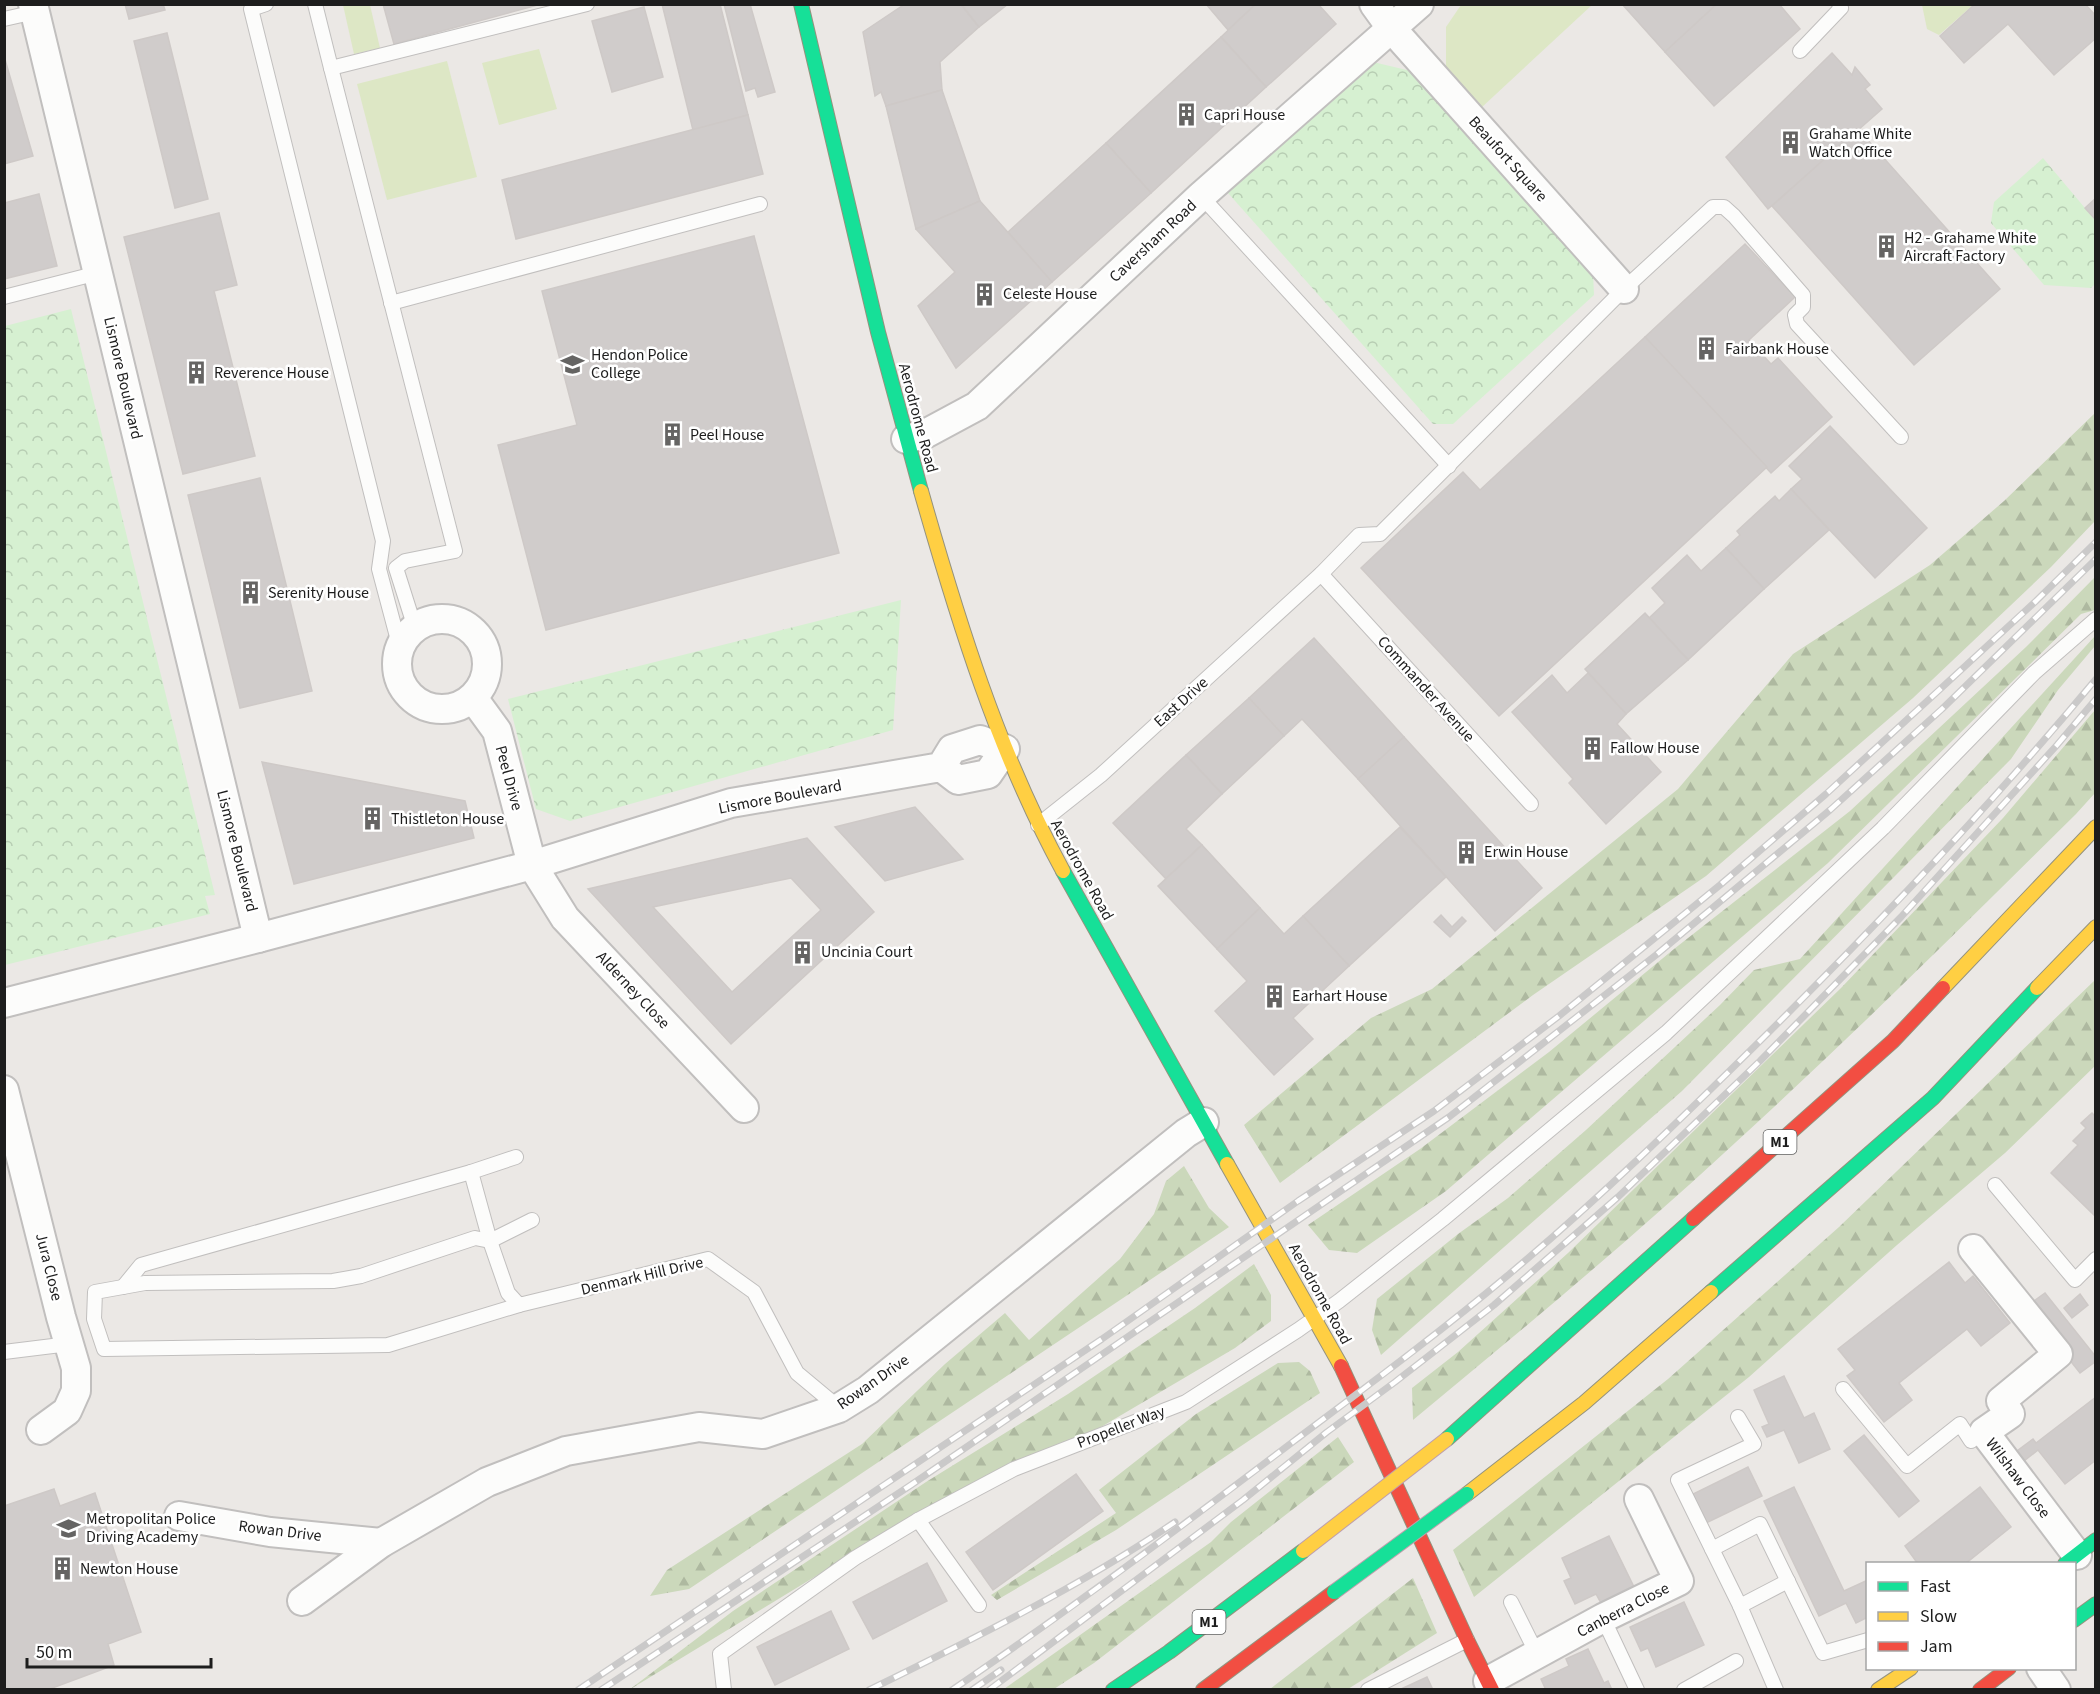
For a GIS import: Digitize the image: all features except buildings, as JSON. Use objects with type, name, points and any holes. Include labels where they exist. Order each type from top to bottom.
[{"type":"main road","name":"Aerodrome Road","points":[[801,4],[878,332],[906,439],[955,611],[1005,749],[1038,825],[1341,1367],[1490,1685]]},
{"type":"main road","name":"M1","points":[[1113,1689],[1169,1652],[1446,1439],[1893,1041],[2096,827]]},
{"type":"main road","points":[[1203,1689],[1467,1494],[1584,1403],[1933,1098],[2096,927]]},
{"type":"main road","points":[[2076,1619],[2096,1604]]},
{"type":"main road","points":[[1878,1689],[1904,1670]]},
{"type":"main road","points":[[1980,1689],[2006,1670]]},
{"type":"street","name":"Beaufort Square","points":[[1374,4],[1392,29],[1624,289]]},
{"type":"street","name":"Caversham Road","points":[[906,439],[925,434],[977,406],[1201,196],[1419,4]]},
{"type":"street","name":"Lismore Boulevard","points":[[34,8],[258,938],[532,865],[731,803],[941,767],[952,749],[980,740],[1005,749]]},
{"type":"street","points":[[437,619],[463,624],[475,633],[488,659],[483,685],[473,698],[454,708],[442,710],[418,703],[409,695],[398,673],[397,660],[407,638],[425,622],[437,619]]},
{"type":"street","name":"Peel Drive","points":[[473,698],[497,731],[532,865]]},
{"type":"street","name":"Alderney Close","points":[[532,865],[565,918],[744,1108]]},
{"type":"street","points":[[4,1004],[258,938]]},
{"type":"street","name":"Jura Close","points":[[4,1090],[76,1368],[76,1391],[67,1411],[41,1430]]},
{"type":"street","name":"Rowan Drive","points":[[302,1601],[381,1543],[487,1482],[566,1451],[699,1427],[763,1434],[839,1408],[867,1390],[1186,1133],[1204,1122]]},
{"type":"street","name":"Wilshaw Close","points":[[1973,1249],[2058,1354],[2001,1401],[2010,1414],[1984,1432],[2079,1553]]},
{"type":"street","name":"Canberra Close","points":[[1490,1685],[1603,1618],[1679,1581],[1639,1499]]},
{"type":"street","name":"Rowan Drive","points":[[179,1516],[270,1532],[381,1543]]},
{"type":"lane","points":[[266,4],[251,9],[383,541],[379,569],[407,638]]},
{"type":"lane","points":[[315,4],[455,551],[405,561],[396,568],[407,638]]},
{"type":"lane","points":[[331,68],[587,4]]},
{"type":"lane","points":[[1800,51],[1841,8],[1839,4]]},
{"type":"lane","points":[[4,19],[34,8]]},
{"type":"lane","points":[[1201,196],[1449,466]]},
{"type":"lane","points":[[391,303],[760,204]]},
{"type":"lane","name":"East Drive","points":[[1038,825],[1101,775],[1321,574],[1359,535],[1380,534],[1624,289],[1708,210],[1716,206],[1724,207],[1734,216],[1803,295],[1803,306],[1796,315],[1797,324],[1901,437]]},
{"type":"lane","points":[[4,297],[98,273]]},
{"type":"lane","name":"Commander Avenue","points":[[1321,574],[1531,804]]},
{"type":"lane","name":"Propeller Way","points":[[724,1689],[720,1654],[855,1558],[918,1520],[1014,1469],[1186,1402],[1315,1318],[1435,1226],[1666,1033],[1883,828],[2034,673],[2096,619]]},
{"type":"lane","points":[[123,1287],[141,1265],[471,1172],[516,1157]]},
{"type":"lane","points":[[471,1172],[490,1241],[508,1293],[519,1305]]},
{"type":"lane","points":[[1995,1185],[2075,1280],[2096,1259]]},
{"type":"lane","points":[[123,1287],[145,1283],[333,1281],[361,1276],[475,1238],[490,1241],[532,1220]]},
{"type":"lane","name":"Denmark Hill Drive","points":[[123,1287],[95,1292],[94,1319],[104,1349],[388,1345],[519,1305],[708,1259],[754,1292],[797,1373],[839,1408]]},
{"type":"lane","points":[[4,1352],[69,1344]]},
{"type":"lane","points":[[1843,1389],[1907,1466],[1960,1425],[1971,1441],[1984,1432]]},
{"type":"lane","points":[[1738,1417],[1754,1444],[1678,1480],[1740,1606],[1776,1689]]},
{"type":"lane","points":[[918,1520],[979,1605]]},
{"type":"lane","points":[[1712,1549],[1760,1524],[1823,1653],[1866,1641]]},
{"type":"lane","points":[[1740,1606],[1788,1581]]},
{"type":"lane","points":[[1511,1602],[1538,1656]]},
{"type":"lane","points":[[1603,1618],[1637,1689]]},
{"type":"lane","points":[[1368,1689],[1467,1640]]},
{"type":"lane","points":[[1684,1689],[1736,1661]]},
{"type":"green space","points":[[1922,4],[1973,5],[1939,35],[1927,29]]},
{"type":"green space","points":[[343,5],[370,5],[380,48],[354,54]]},
{"type":"green space","points":[[1461,5],[1592,5],[1481,108],[1446,67],[1446,27]]},
{"type":"green space","points":[[539,49],[557,109],[499,125],[482,63]]},
{"type":"green space","points":[[447,61],[477,177],[387,200],[357,84]]},
{"type":"green space","points":[[1373,62],[1411,71],[1593,273],[1594,295],[1453,424],[1433,424],[1228,193],[1230,180]]},
{"type":"green space","points":[[2043,158],[2095,220],[2095,284],[2091,288],[2044,285],[1991,223],[1994,202]]},
{"type":"green space","points":[[71,309],[215,895],[205,896],[210,914],[5,965],[5,326]]},
{"type":"green space","points":[[2095,413],[2095,521],[2051,567],[1913,698],[1706,876],[1533,995],[1280,1183],[1244,1125],[1371,1018],[1432,989],[1678,789],[1793,654],[1930,565],[2004,501]]},
{"type":"green space","points":[[2095,577],[2095,610],[2081,614],[1828,863],[1446,1191],[1357,1253],[1329,1250],[1308,1225],[1420,1149],[1549,1052],[1674,949],[1850,811],[2026,647]]},
{"type":"green space","points":[[901,600],[893,730],[570,821],[536,809],[508,699]]},
{"type":"green space","points":[[2095,636],[2095,646],[2058,690],[2011,759],[1682,1091],[1381,1355],[1372,1330],[1377,1299],[1458,1234],[1508,1198],[1586,1130],[1720,1005],[1754,970],[1800,959]]},
{"type":"green space","points":[[2095,710],[2095,793],[2076,814],[1768,1113],[1609,1256],[1413,1420],[1412,1388],[1458,1352],[1568,1253],[1841,988],[2003,818]]},
{"type":"green space","points":[[2095,980],[2095,1066],[2005,1153],[1897,1245],[1749,1377],[1474,1597],[1453,1550],[1668,1379],[1839,1227]]},
{"type":"green space","points":[[1184,1166],[1209,1208],[1229,1227],[689,1589],[650,1596],[667,1570],[862,1444],[945,1364],[1005,1313],[1029,1340],[1120,1259],[1154,1214],[1166,1181]]},
{"type":"green space","points":[[1254,1264],[1271,1295],[1271,1321],[1235,1348],[1101,1427],[921,1512],[629,1690],[733,1611],[926,1482],[1068,1394],[1195,1308]]},
{"type":"green space","points":[[1299,1362],[1310,1371],[1320,1393],[1116,1530],[997,1600],[991,1595],[1116,1513],[1099,1490],[1196,1414],[1278,1363]]},
{"type":"green space","points":[[1338,1437],[1354,1462],[1094,1663],[1054,1689],[1004,1689],[1211,1542],[1231,1522]]},
{"type":"green space","points":[[1413,1578],[1437,1633],[1348,1689],[1270,1689]]},
{"type":"railway","points":[[578,1690],[1102,1339],[1298,1201],[1434,1111],[1559,1016],[1720,885],[1826,794],[2036,601],[2096,542]]},
{"type":"railway","points":[[601,1690],[911,1485],[1449,1117],[1656,955],[1830,810],[1942,709],[2096,559]]},
{"type":"railway","points":[[952,1690],[1125,1568],[1375,1380],[1481,1298],[1574,1218],[1703,1097],[1851,949],[1976,817],[2096,679]]},
{"type":"railway","points":[[989,1690],[1243,1500],[1327,1432],[1494,1305],[1618,1197],[1760,1061],[1901,917],[2096,699]]},
{"type":"railway","points":[[869,1690],[986,1632],[1063,1590],[1139,1546],[1175,1522]]},
{"type":"railway","points":[[972,1690],[1001,1670]]},
{"type":"traffic: fast","points":[[801,4],[878,332],[921,491]]},
{"type":"traffic: fast","points":[[1063,871],[1227,1164]]},
{"type":"traffic: fast","points":[[1711,1292],[1933,1098],[2037,988]]},
{"type":"traffic: fast","points":[[1447,1439],[1693,1219]]},
{"type":"traffic: fast","points":[[1334,1592],[1467,1494]]},
{"type":"traffic: fast","points":[[2068,1562],[2096,1540]]},
{"type":"traffic: fast","points":[[1113,1690],[1169,1652],[1303,1551]]},
{"type":"traffic: fast","points":[[2076,1619],[2096,1604]]},
{"type":"traffic: slow","points":[[921,491],[965,637],[999,733],[1040,826],[1063,871]]},
{"type":"traffic: slow","points":[[1943,988],[2096,827]]},
{"type":"traffic: slow","points":[[2037,988],[2096,927]]},
{"type":"traffic: slow","points":[[1227,1164],[1341,1366]]},
{"type":"traffic: slow","points":[[1467,1494],[1584,1403],[1711,1292]]},
{"type":"traffic: slow","points":[[1303,1551],[1447,1439]]},
{"type":"traffic: slow","points":[[1878,1690],[1908,1670]]},
{"type":"traffic: jam","points":[[1693,1219],[1893,1041],[1943,988]]},
{"type":"traffic: jam","points":[[1341,1366],[1492,1690]]},
{"type":"traffic: jam","points":[[1203,1690],[1334,1592]]},
{"type":"traffic: jam","points":[[1980,1690],[2006,1670]]},
{"type":"place","name":"Capri House","points":[[1186,115]]},
{"type":"place","name":"Grahame White Watch Office","points":[[1791,143]]},
{"type":"place","name":"H2 - Grahame White Aircraft Factory","points":[[1886,247]]},
{"type":"place","name":"Celeste House","points":[[985,294]]},
{"type":"place","name":"Fairbank House","points":[[1707,349]]},
{"type":"place","name":"Hendon Police College","points":[[573,364]]},
{"type":"place","name":"Reverence House","points":[[196,373]]},
{"type":"place","name":"Peel House","points":[[672,435]]},
{"type":"place","name":"Serenity House","points":[[250,593]]},
{"type":"place","name":"Fallow House","points":[[1592,748]]},
{"type":"place","name":"Thistleton House","points":[[373,819]]},
{"type":"place","name":"Erwin House","points":[[1466,852]]},
{"type":"place","name":"Uncinia Court","points":[[803,952]]},
{"type":"place","name":"Earhart House","points":[[1274,996]]},
{"type":"place","name":"Metropolitan Police Driving Academy","points":[[68,1528]]},
{"type":"place","name":"Newton House","points":[[62,1569]]}]
